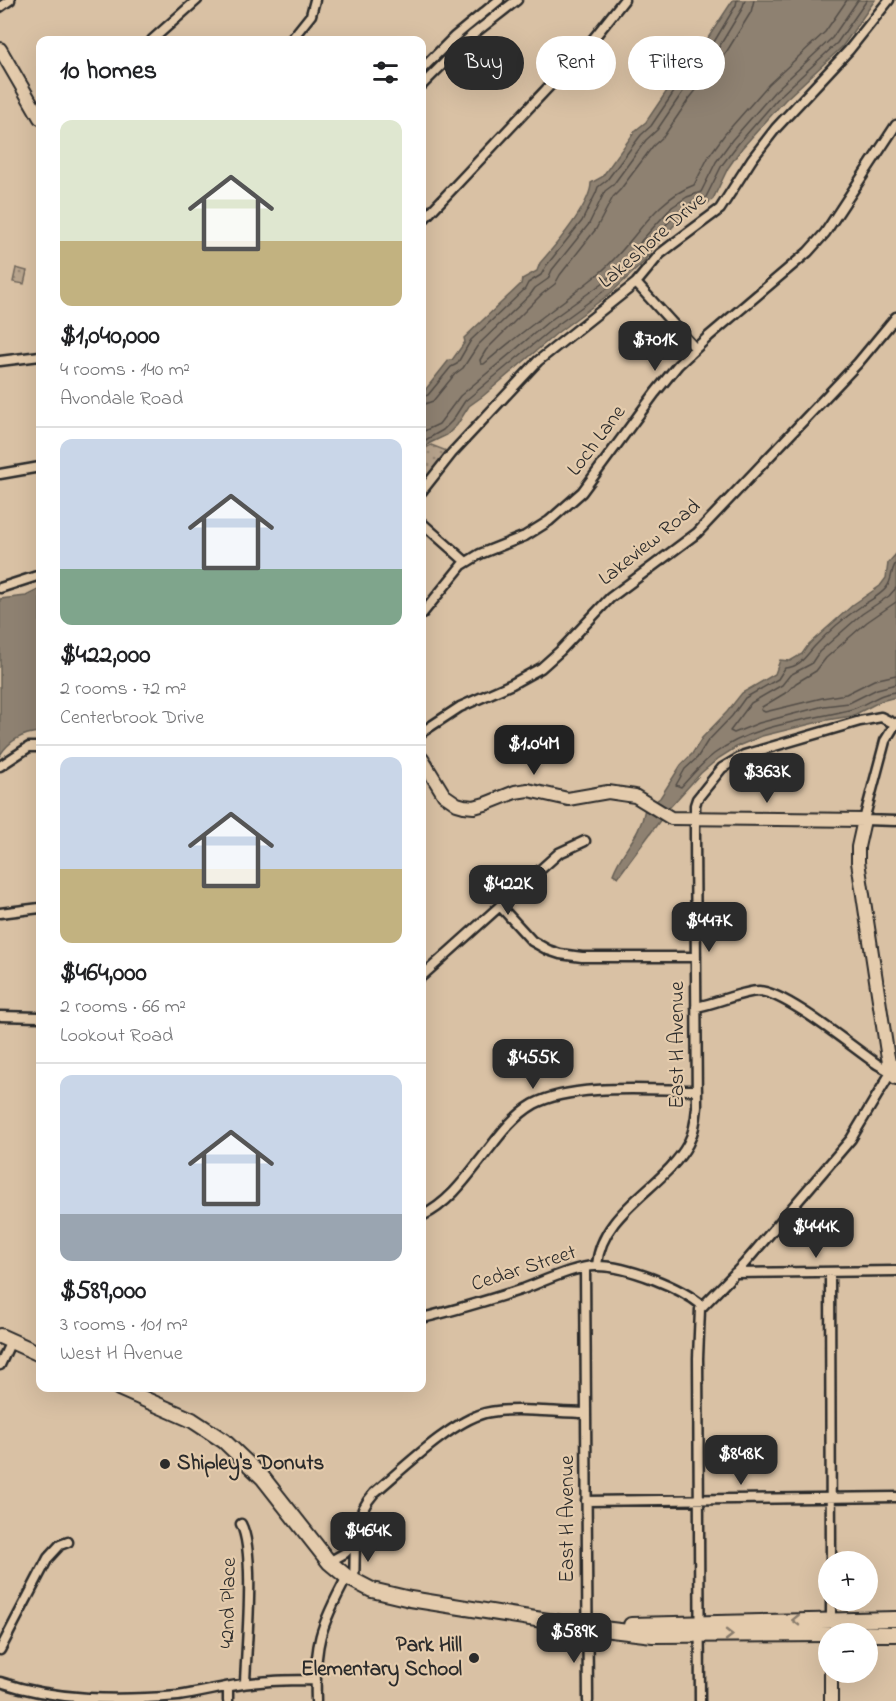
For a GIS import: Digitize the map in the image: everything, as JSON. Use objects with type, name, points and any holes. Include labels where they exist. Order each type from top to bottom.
[{"type":"main road","points":[[5,1338],[36,1352]]},
{"type":"main road","points":[[128,1392],[192,1420],[239,1453],[263,1478],[329,1562],[350,1579],[372,1590],[394,1596],[586,1627],[652,1635],[700,1629],[818,1629]]},
{"type":"main road","points":[[870,1623],[896,1619]]},
{"type":"main road","points":[[878,1634],[896,1634]]},
{"type":"street","points":[[0,6],[10,0]]},
{"type":"street","points":[[156,36],[197,0]]},
{"type":"street","points":[[294,36],[313,11],[315,0]]},
{"type":"street","points":[[426,65],[454,37],[499,0]]},
{"type":"street","points":[[426,81],[471,36],[517,0]]},
{"type":"street","points":[[426,217],[575,60],[624,0]]},
{"type":"street","name":"Lakeshore Drive","points":[[426,486],[452,453],[538,361],[636,283],[660,255],[720,209],[752,159],[776,128],[849,50],[889,0]]},
{"type":"street","points":[[0,49],[36,110]]},
{"type":"street","name":"Loch Lane","points":[[426,609],[454,573],[466,562],[525,536],[564,509],[595,475],[655,393],[695,348],[814,246],[858,185],[896,125]]},
{"type":"street","points":[[636,283],[695,348]]},
{"type":"street","name":"Lakeview Road","points":[[426,729],[460,706],[512,684],[541,668],[610,598],[697,533],[858,363],[896,317]]},
{"type":"street","points":[[0,361],[36,356]]},
{"type":"street","points":[[0,474],[36,467]]},
{"type":"street","points":[[426,527],[466,562]]},
{"type":"street","points":[[0,588],[36,576]]},
{"type":"street","name":"East H Avenue","points":[[597,1265],[600,1245],[614,1224],[676,1160],[686,1147],[693,1131],[697,1090],[695,819],[698,800],[722,768],[744,754],[860,721],[881,717],[896,723]]},
{"type":"street","points":[[700,1701],[699,1315],[703,1306],[735,1273],[850,1139],[894,1071],[858,862],[858,847],[885,741],[896,723]]},
{"type":"street","points":[[0,766],[29,747],[36,747]]},
{"type":"street","points":[[426,766],[444,795],[464,806],[474,807],[506,794],[528,790],[568,799],[620,792],[635,796],[666,816],[695,819],[896,821]]},
{"type":"street","points":[[426,972],[560,853],[585,841]]},
{"type":"street","points":[[500,906],[532,940],[560,954],[582,957],[696,957]]},
{"type":"street","points":[[0,913],[36,908]]},
{"type":"street","points":[[696,1007],[712,1005],[756,991],[779,996],[877,1064],[894,1071]]},
{"type":"street","points":[[0,1016],[36,1017]]},
{"type":"street","points":[[426,1214],[454,1192],[518,1115],[546,1099],[571,1092],[697,1090]]},
{"type":"street","name":"Cedar Street","points":[[426,1317],[597,1265],[636,1272],[694,1298],[703,1306]]},
{"type":"street","name":"East H Avenue","points":[[585,1268],[588,1701]]},
{"type":"street","points":[[735,1273],[896,1271]]},
{"type":"street","points":[[830,1272],[831,1551]]},
{"type":"street","points":[[0,1365],[5,1338]]},
{"type":"street","points":[[316,1701],[316,1654],[324,1621],[350,1579],[356,1526],[359,1515],[369,1498],[464,1421],[500,1411],[586,1413]]},
{"type":"street","points":[[586,1501],[896,1497]]},
{"type":"street","name":"42nd Place","points":[[241,1524],[246,1536],[248,1582],[245,1683]]},
{"type":"street","points":[[0,1650],[48,1558],[60,1545],[68,1542]]},
{"type":"street","points":[[329,1562],[345,1553],[354,1544]]},
{"type":"street","points":[[0,1682],[30,1691],[83,1700],[141,1700],[245,1683],[316,1680]]},
{"type":"street","points":[[831,1683],[831,1701]]},
{"type":"street","points":[[228,1687],[228,1701]]},
{"type":"shaded area","points":[[16,268],[27,271],[24,284],[13,282]]},
{"type":"shaded area","points":[[431,445],[452,453],[426,486],[426,448]]},
{"type":"water","points":[[733,0],[875,0],[842,47],[785,100],[742,148],[728,168],[713,199],[707,204],[694,208],[681,218],[652,249],[644,262],[612,292],[557,333],[469,406],[457,425],[447,435],[426,446],[426,389],[449,360],[452,360],[465,342],[464,338],[521,284],[522,279],[537,271],[540,263],[579,213],[591,183],[602,177],[636,130],[646,122],[668,90],[725,90],[725,36],[709,36]]},
{"type":"water","points":[[896,554],[896,697],[881,701],[852,716],[762,736],[738,746],[701,773],[670,807],[618,877],[613,874],[639,828],[645,809],[660,798],[702,738],[742,693],[775,674],[780,660],[790,661],[802,654],[809,644],[854,604],[880,586],[886,578],[888,563]]},
{"type":"water","points":[[36,591],[36,733],[17,739],[0,755],[0,599],[26,596]]},
{"type":"place","name":"Shipley's Donuts","points":[[165,1464]]},
{"type":"place","name":"Park Hill Elementary School","points":[[474,1658]]}]
